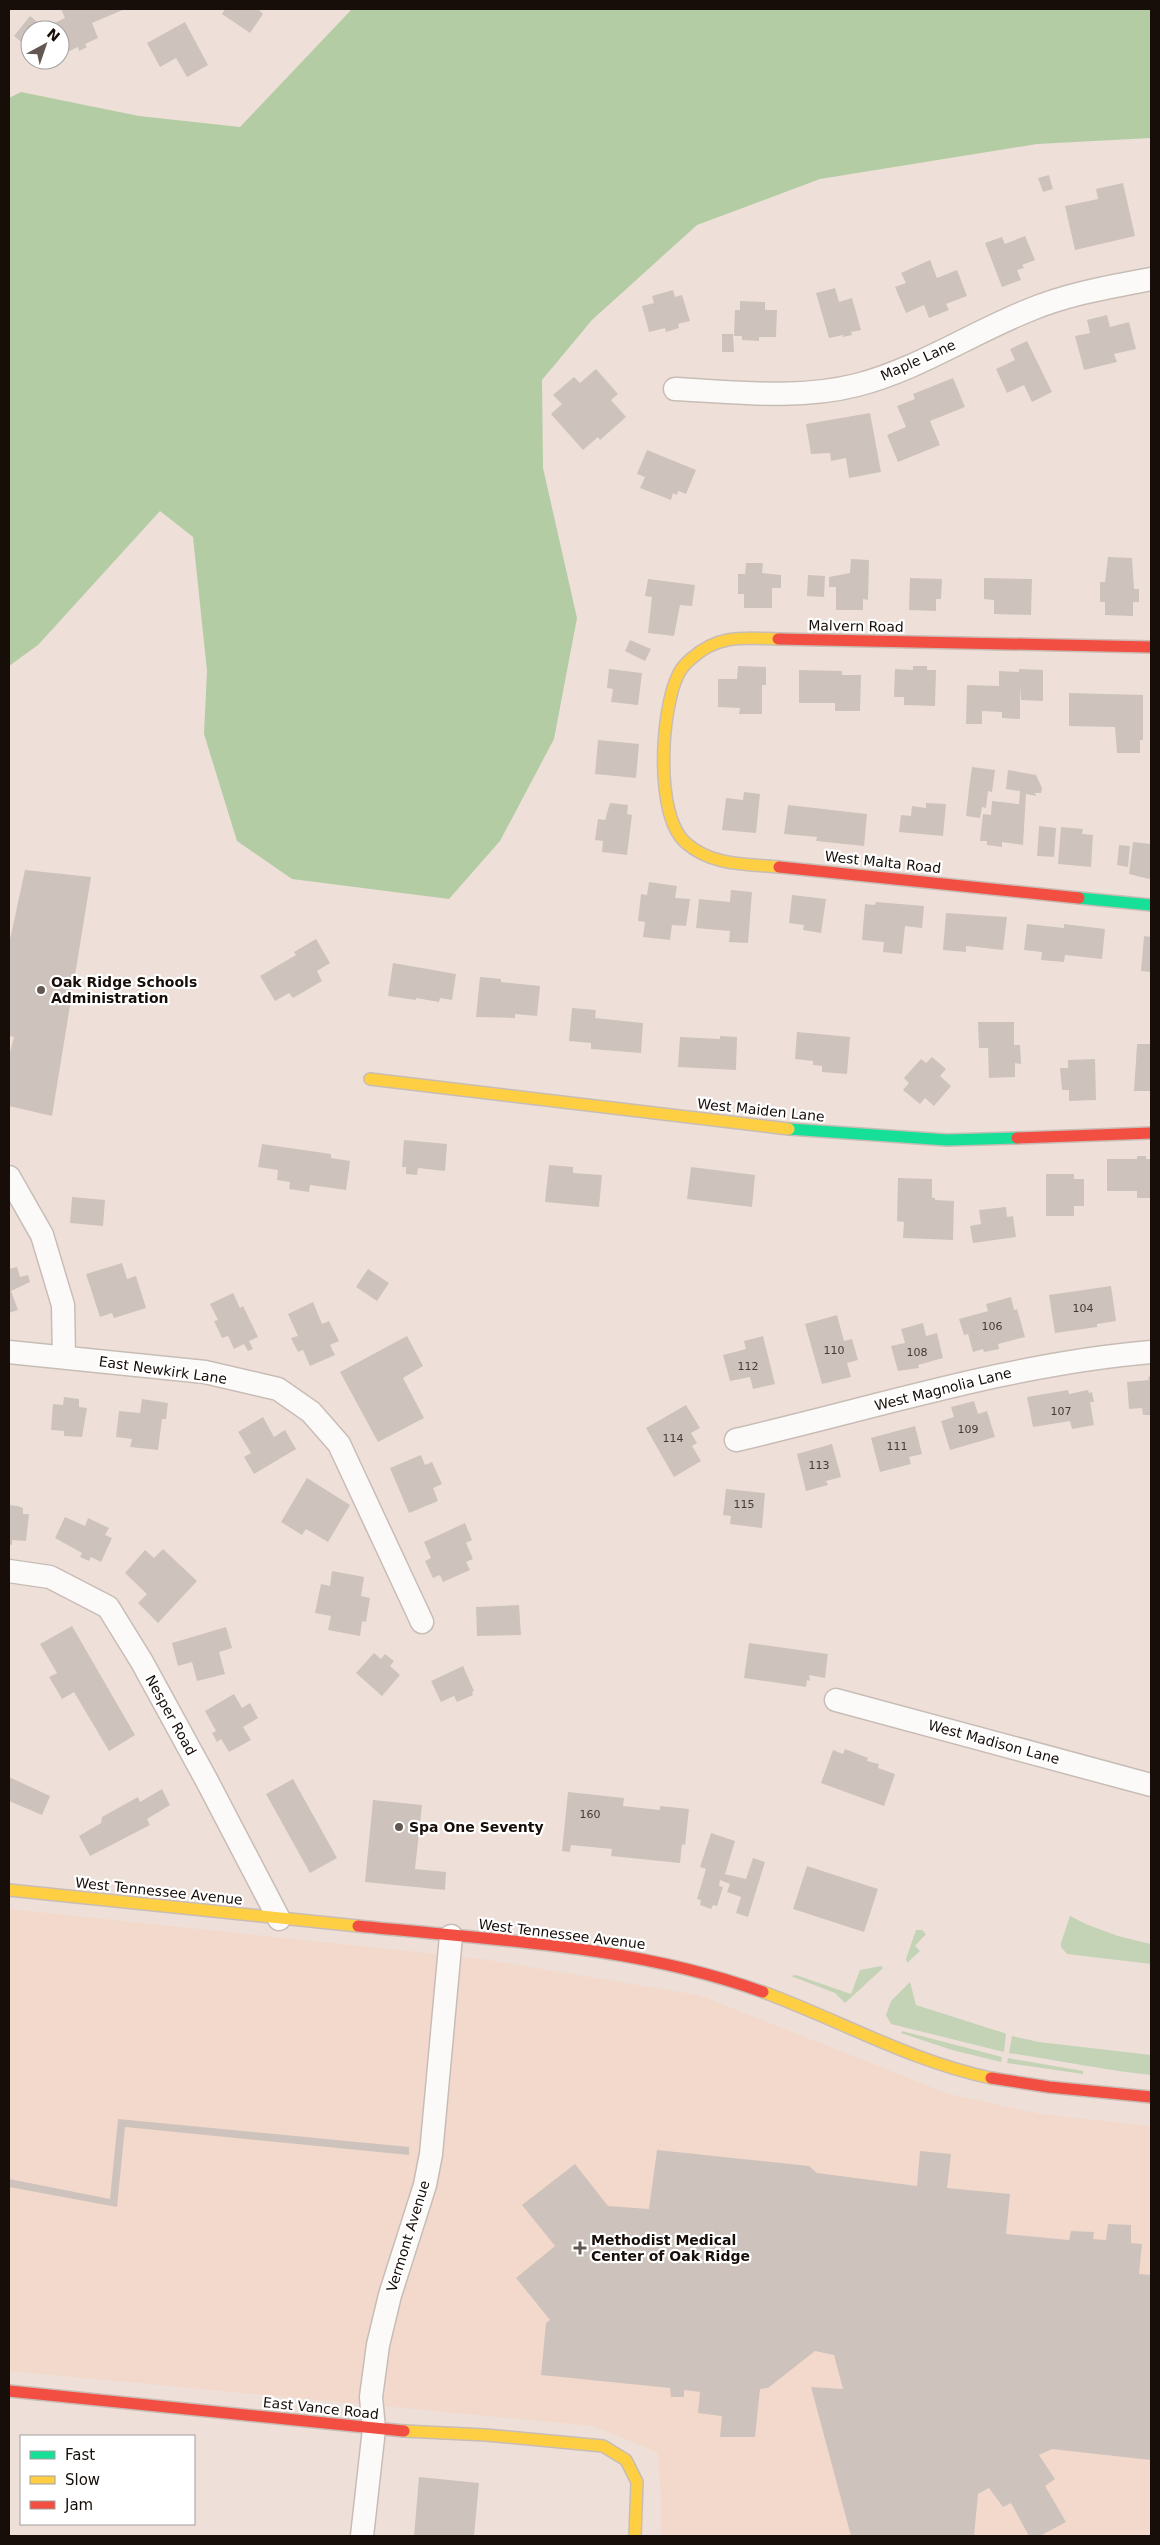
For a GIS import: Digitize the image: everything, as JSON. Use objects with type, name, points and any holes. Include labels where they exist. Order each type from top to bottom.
[{"type":"street","name":"Maple Lane","points":[[675,389],[801,393],[856,385],[897,371],[1027,310],[1077,294],[1151,279]]},
{"type":"street","name":"Malvern Road","points":[[664,778],[671,696],[680,670],[708,645],[728,638],[1151,647]]},
{"type":"street","name":"West Malta Road","points":[[664,778],[668,807],[676,833],[698,853],[717,861],[1151,905]]},
{"type":"street","name":"West Maiden Lane","points":[[370,1079],[810,1130],[947,1140],[1151,1132]]},
{"type":"street","points":[[9,1177],[42,1235],[63,1305],[64,1357]]},
{"type":"street","name":"East Newkirk Lane","points":[[9,1352],[214,1374],[278,1389],[312,1412],[339,1444],[422,1622]]},
{"type":"street","name":"West Magnolia Lane","points":[[736,1440],[1025,1369],[1098,1357],[1151,1352]]},
{"type":"street","name":"Nesper Road","points":[[9,1572],[50,1577],[108,1607],[142,1662],[279,1919]]},
{"type":"street","name":"West Madison Lane","points":[[836,1700],[1151,1785]]},
{"type":"street","name":"West Tennessee Avenue","points":[[9,1890],[584,1949],[642,1958],[720,1977],[771,1996],[884,2044],[950,2068],[1002,2080],[1151,2097]]},
{"type":"street","name":"Vermont Avenue","points":[[362,2536],[374,2429],[371,2397],[378,2345],[390,2295],[425,2185],[430,2154],[451,1936]]},
{"type":"street","name":"East Vance Road","points":[[9,2391],[374,2429],[486,2435],[604,2446],[626,2460],[637,2482],[635,2536]]},
{"type":"shaded area","name":"Methodist Medical Center of Oak Ridge","points":[[9,1909],[483,1959],[699,1995],[949,2094],[1041,2114],[1151,2126],[1151,2536],[661,2536],[661,2492],[657,2452],[593,2426],[9,2371]]},
{"type":"green space","points":[[352,9],[1151,9],[1151,138],[1037,144],[820,179],[697,225],[592,320],[542,380],[543,468],[577,618],[554,739],[500,841],[449,899],[292,879],[237,841],[204,734],[207,671],[193,537],[160,511],[38,645],[9,666],[9,98],[21,92],[139,116],[240,127]]},
{"type":"green space","points":[[1070,1916],[1118,1936],[1151,1944],[1151,1964],[1067,1954],[1061,1947],[1061,1943]]},
{"type":"green space","points":[[916,1930],[922,1930],[926,1934],[915,1946],[920,1951],[907,1963],[906,1959]]},
{"type":"green space","points":[[881,1966],[883,1968],[845,2003],[835,1993],[791,1976],[796,1975],[851,1994],[860,1970]]},
{"type":"green space","points":[[910,1982],[916,2005],[1006,2034],[1004,2052],[891,2024],[886,2015],[891,2001]]},
{"type":"green space","points":[[902,2031],[1002,2057],[1001,2062],[952,2050],[901,2033]]},
{"type":"green space","points":[[1012,2036],[1039,2042],[1151,2055],[1151,2075],[1009,2053]]},
{"type":"green space","points":[[1008,2058],[1083,2071],[1083,2074],[1007,2063]]},
{"type":"building","points":[[61,9],[125,9],[92,23],[98,38],[85,44],[87,47],[79,51],[78,47],[70,51],[70,20],[61,20],[65,18]]},
{"type":"building","points":[[225,9],[258,9],[263,14],[250,33],[222,14]]},
{"type":"building","points":[[30,16],[35,20],[27,20]]},
{"type":"building","points":[[185,22],[208,65],[187,77],[176,58],[160,67],[147,43]]},
{"type":"building","points":[[20,28],[20,41],[14,36]]},
{"type":"building","points":[[1049,175],[1053,189],[1043,192],[1038,178]]},
{"type":"building","points":[[1123,183],[1135,236],[1075,250],[1065,206],[1098,199],[1096,189]]},
{"type":"building","points":[[1025,236],[1035,260],[1022,265],[1024,268],[1017,270],[1021,280],[1002,287],[985,243],[1002,237],[1005,244]]},
{"type":"building","points":[[930,260],[937,278],[957,270],[967,296],[946,304],[949,310],[929,318],[924,305],[906,313],[895,287],[906,283],[901,273]]},
{"type":"building","points":[[835,288],[839,302],[852,298],[861,330],[851,332],[852,335],[829,338],[816,293]]},
{"type":"building","points":[[673,290],[675,297],[682,295],[690,321],[678,324],[679,328],[666,332],[665,328],[649,332],[642,306],[654,303],[652,296]]},
{"type":"building","points":[[740,301],[765,302],[765,310],[777,310],[776,337],[759,337],[759,341],[742,340],[742,336],[734,336],[735,310],[740,310]]},
{"type":"building","points":[[1107,315],[1110,327],[1129,322],[1136,349],[1114,354],[1117,362],[1084,370],[1075,336],[1090,333],[1087,320]]},
{"type":"building","points":[[722,334],[733,334],[734,352],[722,352]]},
{"type":"building","points":[[1027,341],[1052,392],[1032,402],[1024,385],[1007,393],[996,369],[1015,360],[1010,349]]},
{"type":"building","points":[[596,369],[618,394],[611,400],[626,417],[600,440],[598,437],[583,450],[551,414],[562,404],[553,395],[574,377],[580,383]]},
{"type":"building","points":[[953,378],[965,407],[930,421],[940,445],[898,462],[887,435],[906,427],[897,406],[915,399],[913,394]]},
{"type":"building","points":[[870,413],[881,472],[849,478],[846,458],[831,461],[830,453],[811,454],[806,424]]},
{"type":"building","points":[[647,450],[696,470],[686,494],[678,491],[677,495],[673,493],[671,500],[640,488],[645,477],[637,474]]},
{"type":"building","points":[[1108,557],[1132,558],[1134,589],[1139,589],[1139,602],[1133,602],[1133,616],[1105,615],[1105,602],[1100,602],[1100,582],[1105,582]]},
{"type":"building","points":[[851,559],[869,560],[868,600],[863,599],[863,610],[836,610],[836,587],[829,587],[829,577],[850,573]]},
{"type":"building","points":[[746,563],[763,563],[762,573],[781,575],[781,588],[772,588],[772,608],[744,608],[744,594],[738,594],[738,574],[745,574]]},
{"type":"building","points":[[808,575],[825,576],[824,597],[807,596]]},
{"type":"building","points":[[910,578],[942,579],[941,599],[936,599],[936,611],[909,610]]},
{"type":"building","points":[[984,578],[1032,579],[1031,615],[994,614],[994,600],[984,599]]},
{"type":"building","points":[[648,579],[695,585],[692,606],[680,605],[674,636],[648,633],[652,597],[645,596]]},
{"type":"building","points":[[630,640],[651,649],[645,661],[625,651]]},
{"type":"building","points":[[738,666],[766,667],[766,685],[762,685],[762,714],[739,714],[740,708],[718,707],[718,679],[737,679]]},
{"type":"building","points":[[913,666],[927,666],[927,670],[936,670],[935,706],[904,705],[904,697],[894,697],[895,669],[913,670]]},
{"type":"building","points":[[609,669],[642,673],[638,705],[611,702],[613,689],[607,688]]},
{"type":"building","points":[[1019,669],[1043,670],[1043,701],[1021,700],[1020,686],[1020,719],[1002,718],[1002,712],[982,711],[982,724],[966,724],[967,685],[999,686],[999,671],[1019,672]]},
{"type":"building","points":[[799,670],[842,671],[842,675],[861,675],[860,711],[835,711],[835,703],[799,703]]},
{"type":"building","points":[[1069,693],[1143,695],[1143,740],[1140,740],[1140,753],[1117,753],[1115,727],[1069,726]]},
{"type":"building","points":[[598,740],[639,744],[636,778],[595,774]]},
{"type":"building","points":[[972,767],[995,770],[992,792],[988,791],[986,808],[982,807],[980,818],[966,816]]},
{"type":"building","points":[[1008,770],[1036,775],[1042,788],[1041,793],[1035,793],[1036,796],[1026,794],[1023,845],[1002,842],[1002,847],[987,845],[987,841],[980,841],[983,814],[991,815],[992,801],[1019,804],[1020,791],[1006,789]]},
{"type":"building","points":[[744,792],[760,794],[756,833],[722,830],[726,798],[743,800]]},
{"type":"building","points":[[610,803],[628,805],[627,814],[632,815],[627,855],[602,852],[603,841],[595,840],[598,819],[605,820]]},
{"type":"building","points":[[926,803],[946,804],[943,836],[899,832],[901,815],[911,816],[912,806],[926,808]]},
{"type":"building","points":[[788,805],[867,814],[864,846],[816,841],[817,837],[784,834]]},
{"type":"building","points":[[1039,826],[1056,828],[1054,857],[1037,856]]},
{"type":"building","points":[[1061,827],[1083,829],[1082,834],[1093,835],[1091,867],[1058,864]]},
{"type":"building","points":[[1133,842],[1151,844],[1151,877],[1149,879],[1129,874]]},
{"type":"building","points":[[1119,845],[1130,846],[1128,867],[1117,865]]},
{"type":"building","name":"Oak Ridge Schools Administration","points":[[25,870],[91,877],[52,1116],[9,1106],[9,1056],[14,1037],[9,1036],[9,944]]},
{"type":"building","points":[[649,882],[677,886],[675,898],[690,899],[686,926],[672,925],[670,940],[643,937],[645,922],[638,921],[641,894],[647,895]]},
{"type":"building","points":[[731,890],[752,892],[748,943],[729,942],[730,931],[696,928],[699,899],[730,902]]},
{"type":"building","points":[[792,895],[826,899],[821,933],[803,930],[804,925],[789,923]]},
{"type":"building","points":[[876,902],[924,906],[922,928],[905,926],[902,954],[883,952],[884,942],[862,940],[865,904],[875,905]]},
{"type":"building","points":[[946,913],[1007,917],[1003,950],[966,946],[966,952],[943,950]]},
{"type":"building","points":[[1027,924],[1064,928],[1064,924],[1105,929],[1102,959],[1065,955],[1064,962],[1041,960],[1042,952],[1024,950]]},
{"type":"building","points":[[1144,936],[1151,937],[1151,972],[1141,971]]},
{"type":"building","points":[[316,939],[330,963],[317,971],[322,981],[293,998],[289,993],[275,1001],[260,976],[296,955],[294,952]]},
{"type":"building","points":[[393,963],[456,974],[452,1000],[440,998],[439,1002],[388,996]]},
{"type":"building","points":[[480,977],[501,979],[501,982],[540,986],[537,1016],[515,1014],[515,1018],[476,1017]]},
{"type":"building","points":[[572,1008],[596,1010],[595,1018],[643,1023],[641,1053],[591,1049],[591,1043],[569,1041]]},
{"type":"building","points":[[978,1022],[1014,1022],[1014,1045],[1020,1045],[1021,1064],[1015,1063],[1015,1077],[989,1078],[988,1048],[979,1048]]},
{"type":"building","points":[[797,1032],[850,1037],[847,1074],[822,1072],[822,1066],[813,1065],[813,1061],[795,1059]]},
{"type":"building","points":[[720,1036],[737,1037],[736,1070],[678,1067],[680,1037],[720,1039]]},
{"type":"building","points":[[1137,1044],[1151,1044],[1151,1091],[1134,1091]]},
{"type":"building","points":[[932,1057],[946,1069],[940,1076],[951,1086],[934,1106],[925,1098],[920,1104],[903,1090],[909,1083],[904,1078],[921,1059],[926,1063]]},
{"type":"building","points":[[1095,1059],[1096,1100],[1069,1101],[1069,1090],[1062,1090],[1060,1068],[1068,1068],[1068,1060]]},
{"type":"building","points":[[404,1140],[447,1144],[445,1171],[418,1168],[417,1175],[406,1174],[406,1167],[402,1167]]},
{"type":"building","points":[[262,1144],[331,1154],[331,1158],[350,1161],[346,1190],[310,1185],[309,1192],[289,1189],[290,1182],[277,1180],[278,1170],[258,1167]]},
{"type":"building","points":[[1137,1156],[1146,1156],[1146,1159],[1151,1159],[1151,1198],[1137,1198],[1137,1191],[1107,1191],[1107,1159],[1137,1159]]},
{"type":"building","points":[[549,1165],[573,1167],[573,1173],[602,1175],[599,1207],[545,1202]]},
{"type":"building","points":[[691,1167],[755,1175],[752,1207],[687,1199]]},
{"type":"building","points":[[1046,1174],[1074,1174],[1074,1179],[1084,1179],[1084,1206],[1074,1206],[1074,1216],[1046,1216]]},
{"type":"building","points":[[898,1178],[932,1179],[932,1198],[935,1198],[935,1200],[954,1201],[953,1240],[903,1238],[904,1222],[897,1221]]},
{"type":"building","points":[[72,1197],[105,1200],[103,1226],[70,1223]]},
{"type":"building","points":[[1006,1207],[1007,1217],[1013,1216],[1016,1237],[973,1243],[970,1226],[981,1224],[979,1210]]},
{"type":"building","points":[[122,1263],[127,1279],[136,1276],[146,1308],[114,1318],[112,1313],[100,1317],[86,1274]]},
{"type":"building","points":[[17,1267],[20,1277],[28,1275],[30,1282],[11,1291],[18,1310],[9,1313],[9,1269]]},
{"type":"building","points":[[368,1269],[389,1283],[377,1301],[356,1287]]},
{"type":"building","points":[[1111,1286],[1116,1321],[1097,1324],[1097,1327],[1055,1333],[1049,1295]]},
{"type":"building","points":[[233,1293],[240,1308],[243,1306],[258,1337],[249,1341],[253,1349],[248,1351],[244,1344],[234,1349],[228,1336],[222,1338],[214,1321],[218,1320],[210,1304]]},
{"type":"building","points":[[1011,1297],[1014,1310],[1017,1309],[1025,1337],[998,1344],[999,1349],[984,1352],[983,1349],[973,1352],[968,1334],[964,1335],[959,1319],[988,1311],[986,1304]]},
{"type":"building","points":[[313,1302],[322,1324],[329,1321],[339,1341],[330,1345],[335,1355],[310,1366],[303,1350],[298,1352],[291,1338],[298,1336],[288,1314]]},
{"type":"building","points":[[837,1315],[844,1341],[852,1339],[858,1360],[847,1363],[851,1377],[822,1384],[805,1324]]},
{"type":"building","points":[[923,1323],[926,1336],[937,1333],[943,1358],[918,1365],[919,1368],[898,1371],[891,1346],[905,1343],[901,1329]]},
{"type":"building","points":[[407,1336],[423,1366],[403,1378],[424,1418],[378,1442],[340,1372]]},
{"type":"building","points":[[763,1336],[775,1384],[753,1389],[750,1377],[730,1381],[723,1355],[746,1349],[744,1341]]},
{"type":"building","points":[[1151,1376],[1151,1415],[1143,1415],[1142,1408],[1129,1409],[1127,1382],[1149,1380],[1148,1377]]},
{"type":"building","points":[[1068,1390],[1069,1394],[1088,1390],[1089,1393],[1092,1392],[1094,1402],[1090,1402],[1094,1425],[1072,1429],[1070,1421],[1033,1427],[1027,1397]]},
{"type":"building","points":[[64,1397],[79,1399],[79,1407],[87,1408],[82,1437],[64,1436],[64,1431],[51,1430],[53,1404],[63,1405]]},
{"type":"building","points":[[142,1399],[168,1403],[166,1419],[162,1419],[158,1450],[130,1447],[132,1439],[116,1437],[119,1411],[140,1413]]},
{"type":"building","points":[[974,1401],[978,1414],[987,1411],[995,1437],[950,1450],[941,1421],[954,1417],[951,1407]]},
{"type":"building","points":[[686,1405],[700,1428],[691,1433],[697,1443],[692,1446],[701,1461],[674,1477],[646,1428]]},
{"type":"building","points":[[263,1417],[274,1437],[285,1430],[296,1449],[254,1474],[244,1457],[251,1453],[238,1432]]},
{"type":"building","points":[[915,1426],[922,1454],[909,1457],[911,1464],[880,1472],[871,1438]]},
{"type":"building","points":[[832,1444],[841,1477],[826,1481],[828,1485],[806,1491],[797,1454]]},
{"type":"building","points":[[421,1455],[425,1465],[432,1462],[442,1484],[433,1488],[438,1501],[409,1513],[390,1468]]},
{"type":"building","points":[[307,1478],[350,1505],[328,1542],[306,1529],[302,1535],[281,1522]]},
{"type":"building","points":[[726,1489],[765,1493],[762,1528],[730,1524],[731,1516],[723,1515]]},
{"type":"building","points":[[9,1505],[23,1508],[23,1514],[29,1514],[26,1541],[12,1540],[12,1545],[9,1544]]},
{"type":"building","points":[[65,1517],[85,1526],[88,1518],[109,1528],[105,1535],[112,1538],[101,1562],[91,1557],[89,1561],[80,1557],[82,1553],[55,1538]]},
{"type":"building","points":[[465,1523],[472,1540],[466,1543],[473,1559],[466,1562],[470,1570],[443,1582],[440,1575],[433,1578],[425,1561],[431,1558],[424,1542]]},
{"type":"building","points":[[163,1549],[197,1581],[158,1623],[138,1603],[147,1594],[125,1573],[145,1550],[154,1558]]},
{"type":"building","points":[[332,1571],[364,1577],[361,1596],[370,1598],[366,1622],[362,1621],[360,1636],[328,1630],[331,1616],[315,1613],[321,1584],[330,1586]]},
{"type":"building","points":[[519,1605],[521,1635],[477,1636],[476,1607]]},
{"type":"building","points":[[72,1626],[135,1735],[109,1751],[74,1692],[62,1699],[49,1677],[57,1673],[40,1644]]},
{"type":"building","points":[[226,1627],[232,1648],[219,1652],[225,1674],[197,1681],[192,1662],[178,1666],[172,1643]]},
{"type":"building","points":[[749,1643],[828,1654],[825,1678],[809,1675],[810,1681],[807,1680],[806,1687],[744,1678]]},
{"type":"building","points":[[374,1653],[381,1659],[385,1654],[394,1661],[390,1666],[400,1675],[382,1696],[356,1673]]},
{"type":"building","points":[[463,1666],[474,1691],[472,1692],[473,1695],[457,1702],[454,1696],[441,1702],[431,1681]]},
{"type":"building","points":[[234,1694],[242,1708],[250,1703],[258,1718],[243,1727],[251,1740],[229,1752],[221,1739],[217,1742],[212,1733],[216,1731],[205,1711]]},
{"type":"building","points":[[845,1749],[868,1758],[867,1761],[879,1764],[878,1768],[895,1774],[884,1806],[821,1783],[833,1750],[843,1754]]},
{"type":"building","points":[[9,1777],[50,1796],[42,1815],[9,1801]]},
{"type":"building","points":[[293,1779],[337,1858],[310,1873],[266,1794]]},
{"type":"building","points":[[162,1789],[170,1805],[147,1819],[150,1825],[90,1856],[79,1836],[101,1823],[102,1817],[138,1797],[140,1802]]},
{"type":"building","points":[[568,1792],[624,1798],[623,1806],[660,1810],[660,1806],[689,1809],[685,1845],[682,1844],[680,1863],[611,1856],[612,1849],[571,1845],[570,1852],[562,1851]]},
{"type":"building","points":[[373,1800],[422,1805],[415,1869],[446,1872],[445,1890],[365,1882]]},
{"type":"building","points":[[711,1833],[735,1841],[725,1874],[746,1879],[753,1858],[765,1862],[748,1917],[736,1913],[741,1897],[727,1892],[730,1884],[720,1880],[719,1886],[723,1887],[717,1906],[713,1905],[711,1909],[700,1905],[701,1900],[697,1899],[706,1869],[700,1867]]},
{"type":"building","points":[[807,1866],[878,1889],[864,1932],[793,1909]]},
{"type":"building","points":[[118,2119],[409,2147],[409,2155],[125,2127],[117,2207],[9,2187],[9,2179],[110,2199]]},
{"type":"building","points":[[657,2150],[809,2166],[817,2173],[917,2186],[920,2151],[951,2154],[947,2188],[1010,2194],[1006,2234],[1069,2240],[1071,2231],[1094,2232],[1093,2239],[1106,2240],[1108,2224],[1131,2225],[1131,2243],[1142,2244],[1139,2274],[1151,2275],[1151,2460],[1052,2449],[1039,2455],[1055,2479],[1045,2486],[1066,2522],[1040,2536],[1029,2536],[1011,2503],[1003,2507],[989,2488],[978,2494],[974,2536],[851,2536],[811,2387],[843,2389],[834,2355],[815,2351],[768,2388],[760,2389],[755,2437],[720,2437],[722,2416],[698,2413],[700,2392],[684,2390],[684,2397],[671,2397],[670,2388],[541,2375],[546,2323],[550,2320],[516,2278],[555,2246],[522,2205],[575,2164],[608,2206],[649,2209]]},
{"type":"building","points":[[419,2477],[479,2483],[474,2536],[414,2536]]},
{"type":"traffic: fast","points":[[1079,898],[1151,905]]},
{"type":"traffic: fast","points":[[789,1129],[947,1140],[1017,1138]]},
{"type":"traffic: slow","points":[[778,639],[743,638],[722,641],[702,650],[682,668],[672,691],[665,736],[664,762],[665,787],[669,810],[676,829],[686,843],[696,851],[718,860],[779,867]]},
{"type":"traffic: slow","points":[[370,1079],[789,1129]]},
{"type":"traffic: slow","points":[[9,1890],[358,1926]]},
{"type":"traffic: slow","points":[[763,1992],[903,2051],[961,2071],[991,2078]]},
{"type":"traffic: slow","points":[[404,2431],[486,2435],[603,2446],[626,2460],[637,2482],[635,2536]]},
{"type":"traffic: jam","points":[[778,639],[1151,647]]},
{"type":"traffic: jam","points":[[779,867],[1079,898]]},
{"type":"traffic: jam","points":[[1017,1138],[1151,1133]]},
{"type":"traffic: jam","points":[[358,1926],[512,1941],[614,1954],[714,1976],[763,1992]]},
{"type":"traffic: jam","points":[[991,2078],[1049,2087],[1151,2097]]},
{"type":"traffic: jam","points":[[9,2391],[404,2431]]},
{"type":"place","name":"Oak Ridge Schools Administration","points":[[41,990]]},
{"type":"place","name":"Spa One Seventy","points":[[399,1827]]},
{"type":"place","name":"Methodist Medical Center of Oak Ridge","points":[[580,2248]]}]
